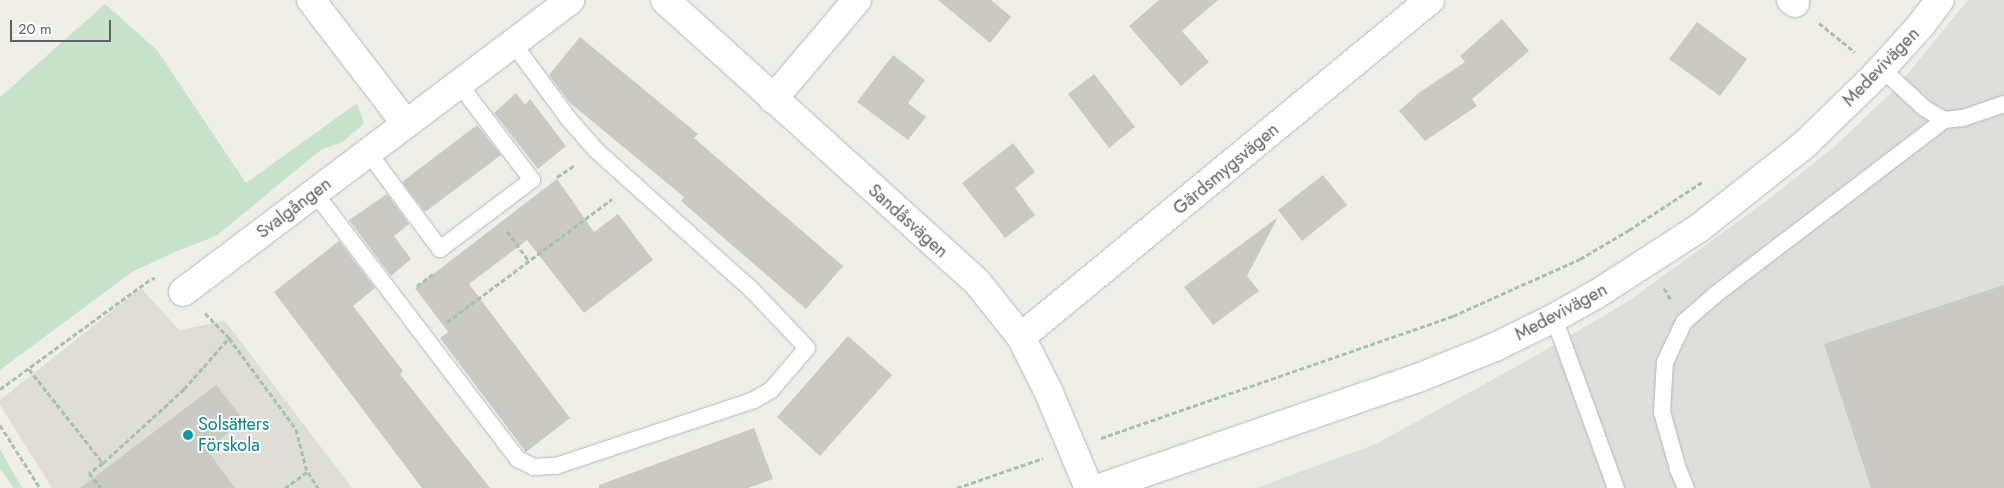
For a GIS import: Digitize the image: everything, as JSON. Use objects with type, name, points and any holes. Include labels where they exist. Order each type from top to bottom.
[{"type":"street","points":[[311,0],[406,124]]},
{"type":"street","name":"Svalgången","points":[[183,292],[570,0]]},
{"type":"street","name":"Sandåsvägen","points":[[665,0],[977,282],[1021,337],[1050,393],[1089,488]]},
{"type":"street","points":[[773,99],[857,0]]},
{"type":"street","name":"Gärdsmygsvägen","points":[[1021,337],[1430,0]]},
{"type":"street","name":"Medevivägen","points":[[1100,488],[1418,378],[1495,347],[1554,318],[1649,263],[1745,194],[1804,145],[1881,68],[1921,25],[1940,0]]},
{"type":"lane","points":[[315,193],[518,459],[534,467],[556,466],[754,400],[771,390],[807,348],[753,291],[596,150],[568,118],[513,43]]},
{"type":"lane","points":[[1881,68],[1924,108],[1944,120]]},
{"type":"lane","points":[[368,152],[440,249],[532,180],[459,84]]},
{"type":"lane","points":[[1686,488],[1678,469],[1662,412],[1665,362],[1684,322],[1716,294],[1944,120],[1964,118],[2004,104]]},
{"type":"lane","points":[[1554,318],[1616,488]]},
{"type":"path","points":[[1793,2],[1857,54]]},
{"type":"path","points":[[532,180],[550,182],[596,150]]},
{"type":"path","points":[[957,488],[1453,316],[1580,259],[1636,226],[1703,182]]},
{"type":"path","points":[[425,339],[633,184]]},
{"type":"path","points":[[491,210],[530,261]]},
{"type":"path","points":[[397,302],[434,272],[440,249]]},
{"type":"path","points":[[0,389],[152,278],[183,292],[229,338],[296,429],[308,472],[318,488]]},
{"type":"path","points":[[101,488],[89,473],[103,463],[184,389],[229,338]]},
{"type":"path","points":[[29,369],[103,463]]},
{"type":"path","points":[[0,425],[40,488]]},
{"type":"path","points":[[285,488],[308,472]]},
{"type":"shaded area","points":[[1968,0],[2004,0],[2004,488],[1256,488],[1376,444],[1537,355],[1627,302],[1765,202],[1834,147],[1897,87]]},
{"type":"shaded area","points":[[141,288],[179,330],[225,321],[352,488],[52,488],[0,405],[0,400]]},
{"type":"green space","points":[[105,4],[157,50],[246,183],[357,103],[364,123],[343,142],[322,149],[216,236],[177,251],[132,272],[0,370],[0,97]]},
{"type":"green space","points":[[0,449],[22,488],[14,488],[0,469]]},
{"type":"building","points":[[938,0],[991,0],[1011,17],[990,43]]},
{"type":"building","points":[[1159,0],[1218,0],[1182,31],[1209,62],[1181,86],[1129,26]]},
{"type":"building","points":[[1502,19],[1529,51],[1472,99],[1477,106],[1425,141],[1399,111],[1420,92],[1465,62],[1460,56]]},
{"type":"building","points":[[1697,22],[1747,59],[1720,96],[1669,59]]},
{"type":"building","points":[[580,37],[698,134],[694,138],[843,266],[806,309],[681,201],[684,197],[570,103],[549,75]]},
{"type":"building","points":[[893,55],[925,80],[908,103],[926,117],[908,140],[857,102]]},
{"type":"building","points":[[1094,74],[1135,127],[1109,148],[1068,94]]},
{"type":"building","points":[[516,93],[525,105],[530,99],[566,146],[538,169],[494,113]]},
{"type":"building","points":[[477,125],[501,155],[425,212],[402,182]]},
{"type":"building","points":[[1013,143],[1035,172],[1015,188],[1035,215],[1005,238],[962,183]]},
{"type":"building","points":[[1323,175],[1347,205],[1302,241],[1278,210]]},
{"type":"building","points":[[557,179],[594,232],[618,214],[653,260],[584,313],[527,240],[469,284],[570,418],[526,452],[440,338],[448,332],[415,288]]},
{"type":"building","points":[[387,194],[409,224],[394,236],[411,259],[391,276],[349,220]]},
{"type":"building","points":[[1278,217],[1247,276],[1259,291],[1213,325],[1184,287]]},
{"type":"building","points":[[339,241],[375,288],[353,306],[403,371],[400,374],[490,488],[422,488],[274,292]]},
{"type":"building","points":[[2004,285],[2004,488],[1871,488],[1824,344]]},
{"type":"building","points":[[848,336],[892,375],[820,456],[777,417]]},
{"type":"building","name":"Solsätters Förskola","points":[[216,385],[244,420],[207,450],[235,488],[80,488]]},
{"type":"building","points":[[754,428],[773,479],[748,488],[599,488],[599,485]]},
{"type":"place","name":"Solsätters Förskola","points":[[188,435]]}]
